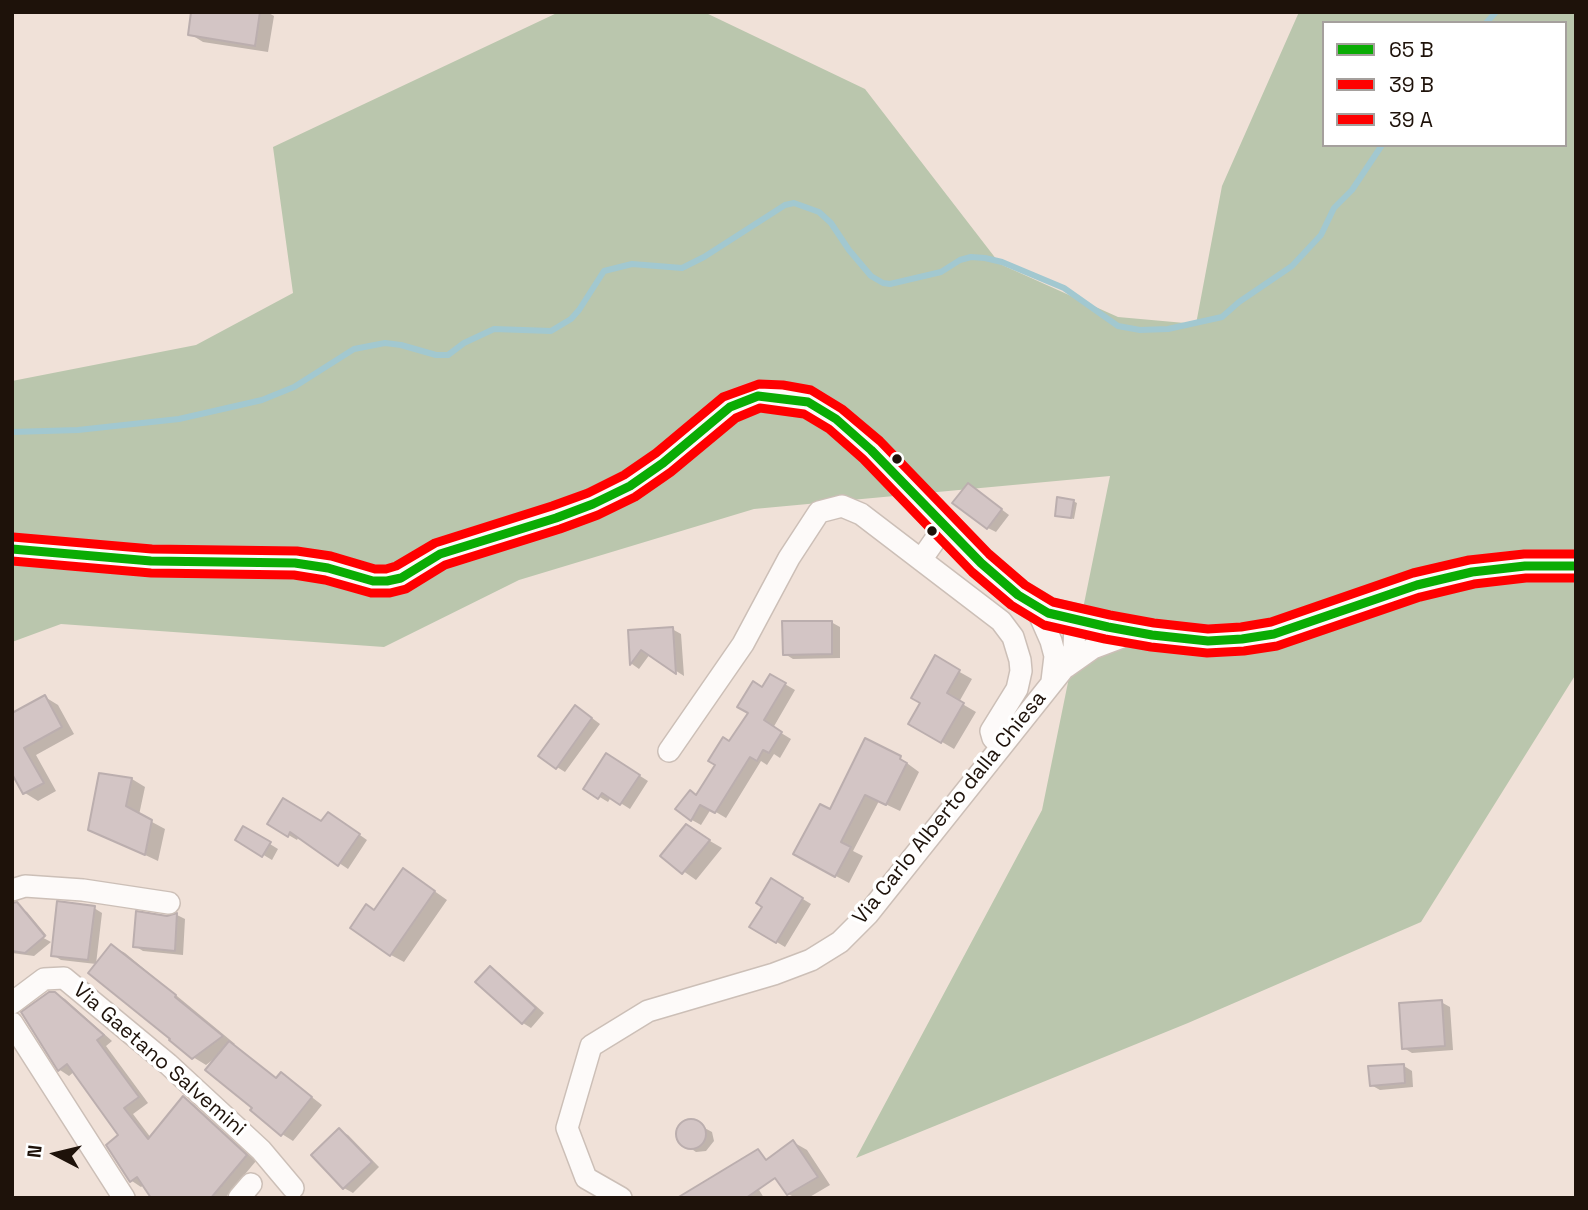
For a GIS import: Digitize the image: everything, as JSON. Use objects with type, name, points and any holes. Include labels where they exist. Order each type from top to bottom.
[{"type":"main road","points":[[12,549],[151,561],[295,563],[328,568],[373,581],[401,578],[440,554],[556,518],[630,486],[663,463],[730,407],[758,396],[808,402],[836,419],[871,450],[981,563],[1035,607],[1075,620],[1135,633],[1208,641],[1242,639],[1274,634],[1417,585],[1472,572],[1525,566],[1576,566]]},
{"type":"street","points":[[669,751],[743,644],[789,558],[819,512],[842,506],[861,514],[1001,621],[1013,637],[1021,671],[1017,689],[991,731],[993,738],[1001,746]]},
{"type":"street","points":[[921,560],[944,527]]},
{"type":"street","points":[[1035,607],[1051,641],[1057,669]]},
{"type":"street","name":"Via Carlo Alberto dalla Chiesa","points":[[1057,669],[1062,638],[1075,620]]},
{"type":"street","name":"Via Carlo Alberto dalla Chiesa","points":[[621,1198],[586,1178],[567,1128],[591,1046],[648,1011],[774,974],[811,960],[840,942],[868,914],[1001,746],[1057,669],[1093,648],[1135,633]]},
{"type":"street","points":[[12,890],[25,886],[169,903]]},
{"type":"street","name":"Via Gaetano Salvemini","points":[[12,1003],[44,979],[64,978],[168,1064],[261,1150],[293,1188]]},
{"type":"street","points":[[12,1023],[124,1198]]},
{"type":"green space","points":[[559,12],[704,12],[865,89],[1000,264],[1118,317],[1196,324],[1222,186],[1299,12],[1576,12],[1576,674],[1421,922],[1188,1023],[856,1158],[1042,810],[1110,476],[754,509],[519,580],[384,647],[61,624],[12,642],[12,381],[196,345],[293,293],[273,147]]},
{"type":"building","points":[[191,12],[260,12],[255,46],[188,35]]},
{"type":"building","points":[[968,483],[1002,509],[987,529],[952,503]]},
{"type":"building","points":[[1057,497],[1074,500],[1071,518],[1055,516]]},
{"type":"building","points":[[782,621],[832,621],[832,654],[783,655]]},
{"type":"building","points":[[673,627],[676,674],[641,650],[630,665],[628,630]]},
{"type":"building","points":[[935,655],[960,670],[947,693],[964,703],[941,743],[908,724],[920,703],[911,698]]},
{"type":"building","points":[[770,674],[786,683],[764,720],[782,732],[769,753],[763,750],[757,761],[750,757],[715,813],[700,805],[691,821],[675,809],[690,790],[696,795],[715,765],[708,761],[723,737],[729,741],[748,713],[737,707],[753,681],[762,687]]},
{"type":"building","points":[[45,695],[62,727],[24,748],[44,783],[23,794],[12,774],[12,713]]},
{"type":"building","points":[[575,705],[592,718],[556,769],[538,756]]},
{"type":"building","points":[[865,738],[901,756],[900,759],[907,763],[886,805],[865,795],[841,842],[851,847],[835,877],[793,854],[820,804],[830,809]]},
{"type":"building","points":[[606,753],[640,775],[620,805],[602,793],[598,799],[583,789]]},
{"type":"building","points":[[99,773],[132,778],[126,806],[152,820],[145,855],[88,830]]},
{"type":"building","points":[[283,798],[321,821],[328,812],[360,834],[338,866],[290,832],[288,837],[267,824]]},
{"type":"building","points":[[686,824],[710,840],[682,874],[660,856]]},
{"type":"building","points":[[243,826],[271,842],[262,857],[235,840]]},
{"type":"building","points":[[403,868],[435,891],[390,956],[350,928],[366,904],[374,910]]},
{"type":"building","points":[[771,878],[803,898],[776,943],[749,927],[762,907],[756,903]]},
{"type":"building","points":[[57,901],[95,906],[88,960],[51,956]]},
{"type":"building","points":[[17,902],[45,936],[25,953],[12,951],[12,903]]},
{"type":"building","points":[[136,911],[167,916],[177,913],[175,951],[133,947]]},
{"type":"building","points":[[111,944],[223,1036],[192,1059],[88,973]]},
{"type":"building","points":[[490,966],[536,1008],[522,1024],[475,982]]},
{"type":"building","points":[[49,992],[55,992],[104,1035],[97,1040],[139,1097],[124,1108],[148,1139],[183,1096],[247,1155],[211,1198],[151,1198],[137,1177],[130,1182],[106,1145],[118,1135],[67,1064],[58,1071],[21,1012]]},
{"type":"building","points":[[1442,1000],[1445,1046],[1402,1049],[1399,1003]]},
{"type":"building","points":[[229,1041],[276,1078],[281,1072],[312,1097],[281,1136],[250,1110],[252,1108],[205,1070]]},
{"type":"building","points":[[1404,1064],[1405,1083],[1370,1086],[1368,1066]]},
{"type":"building","points":[[691,1119],[697,1120],[705,1128],[705,1140],[697,1148],[691,1149],[685,1148],[677,1140],[676,1134],[677,1128],[685,1120]]},
{"type":"building","points":[[339,1128],[372,1162],[343,1189],[311,1155]]},
{"type":"building","points":[[793,1140],[818,1177],[787,1195],[775,1178],[746,1198],[677,1198],[758,1149],[766,1160]]},
{"type":"waterway","points":[[1488,21],[1496,12]]},
{"type":"waterway","points":[[12,432],[78,430],[179,419],[262,400],[294,387],[354,349],[385,343],[436,355],[448,355],[464,343],[494,329],[551,331],[571,319],[579,310],[604,271],[632,264],[682,268],[785,205],[794,203],[819,212],[831,223],[871,276],[883,283],[890,284],[941,272],[960,260],[971,257],[985,258],[1002,262],[1064,288],[1118,326],[1140,330],[1168,329],[1222,317],[1239,302],[1292,266],[1321,235],[1334,208],[1352,190],[1381,147]]},
{"type":"transit line","points":[[13,537],[152,549],[297,551],[331,556],[375,569],[386,569],[435,543],[588,493],[624,475],[656,453],[723,397],[759,384],[811,390],[842,409],[880,441],[989,554],[1025,585],[1053,602],[1110,615],[1208,629],[1241,627],[1271,622],[1413,573],[1469,560],[1524,554],[1576,554]]},
{"type":"transit line","points":[[12,549],[151,561],[295,563],[328,568],[373,581],[387,581],[401,578],[440,554],[556,518],[630,486],[663,463],[730,407],[758,396],[808,402],[836,419],[871,450],[981,563],[1018,595],[1048,613],[1108,627],[1208,641],[1242,639],[1274,634],[1417,585],[1472,572],[1525,566],[1576,566]]},
{"type":"transit line","points":[[12,561],[151,573],[294,575],[325,580],[371,593],[390,593],[406,589],[445,565],[560,529],[635,497],[671,472],[736,418],[760,408],[804,414],[829,429],[863,459],[972,572],[1011,605],[1044,625],[1105,639],[1207,653],[1244,651],[1277,646],[1420,597],[1474,584],[1526,578],[1576,578]]}]
